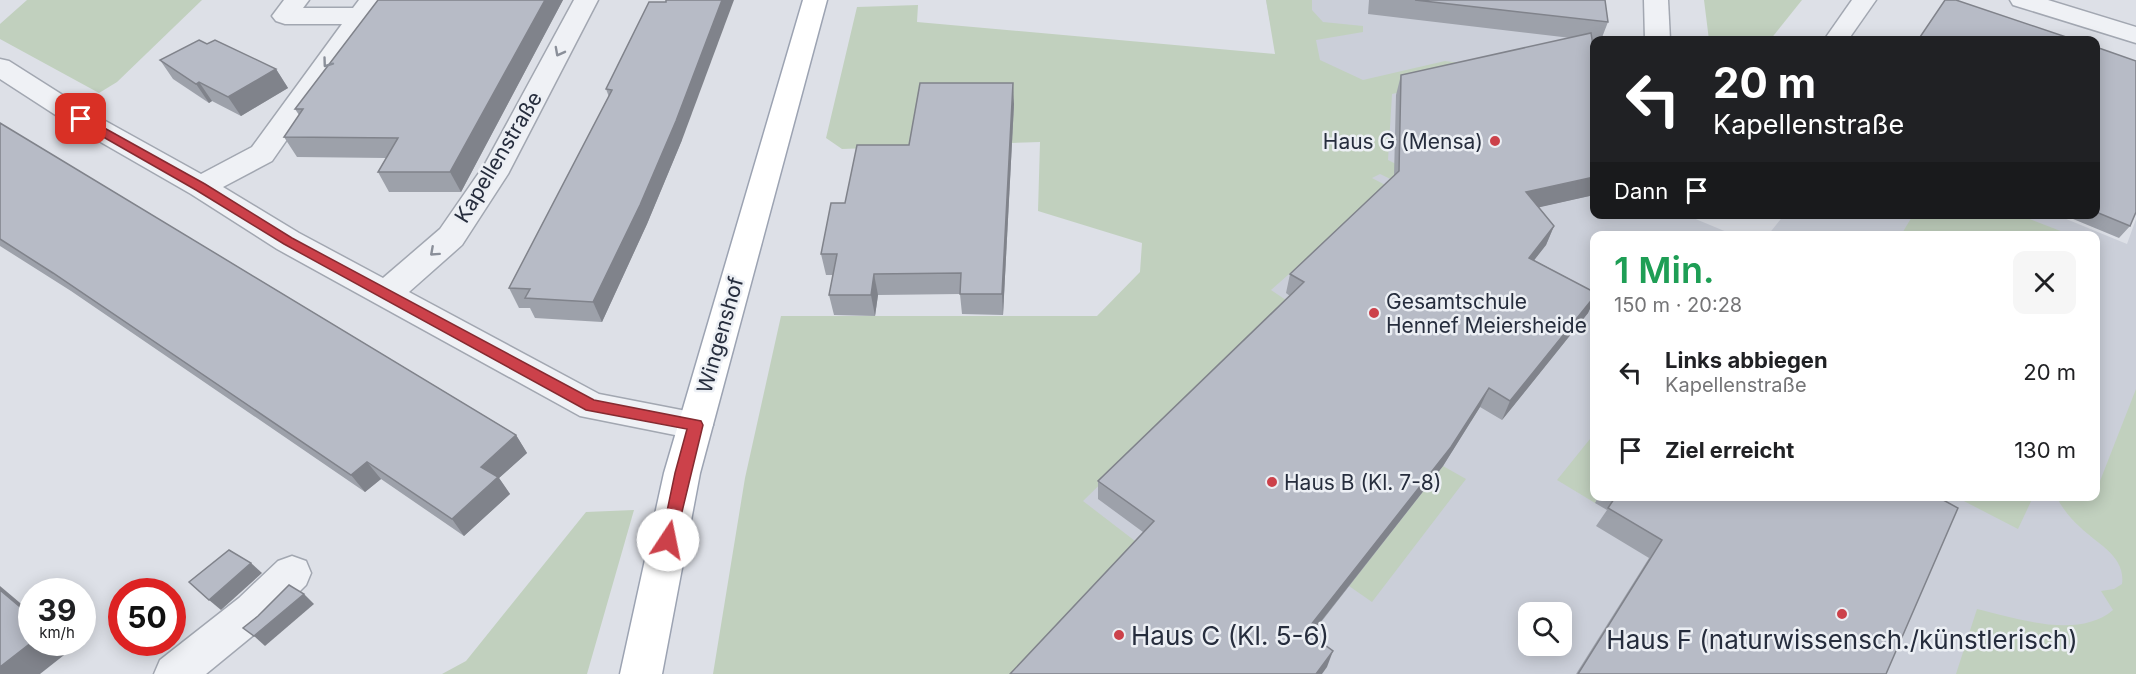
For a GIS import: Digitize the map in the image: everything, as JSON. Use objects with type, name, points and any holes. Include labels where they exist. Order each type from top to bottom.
[{"type":"main road","name":"Wingenshof","points":[[641,674],[682,473],[815,0]]},
{"type":"street","points":[[297,0],[285,16],[366,8]]},
{"type":"street","name":"Kapellenstraße","points":[[385,295],[451,237],[498,167],[586,0]]},
{"type":"street","points":[[1656,0],[1658,36]]},
{"type":"street","points":[[1839,36],[1864,0]]},
{"type":"street","points":[[2022,0],[2136,36]]},
{"type":"street","points":[[201,187],[262,154],[366,8]]},
{"type":"street","points":[[0,67],[81,119],[201,187],[288,241],[591,406],[695,425]]},
{"type":"street","points":[[175,674],[253,611],[292,573]]},
{"type":"shaded area","name":"Gesamtschule Hennef Meiersheide","points":[[1266,0],[1598,0],[1602,36],[1590,36],[1590,219],[1696,219],[1724,231],[1590,231],[1590,501],[2100,501],[2100,233],[2127,244],[2136,219],[2136,674],[759,674],[1112,383],[1284,95]]},
{"type":"shaded area","name":"Gesamtschule Hennef Meiersheide","points":[[1781,219],[2066,219],[2095,231],[1771,231]]},
{"type":"green space","points":[[27,0],[202,0],[117,82],[99,93],[0,39],[0,24]]},
{"type":"green space","points":[[1266,0],[1312,0],[1312,10],[1323,22],[1363,26],[1363,32],[1316,40],[1320,60],[1363,80],[1445,61],[1538,73],[1488,73],[1392,94],[1388,160],[1477,205],[1453,209],[1380,174],[1372,178],[1495,243],[1374,199],[1271,290],[1347,341],[1250,338],[1083,501],[1139,544],[1017,674],[713,674],[745,478],[781,316],[1097,316],[1140,272],[1142,243],[1038,211],[1040,142],[842,149],[826,138],[857,7],[918,5],[917,22],[1275,54]]},
{"type":"green space","points":[[1704,0],[1802,0],[1773,36],[1708,36]]},
{"type":"green space","points":[[1911,219],[2029,219],[2061,231],[1903,231]]},
{"type":"green space","points":[[2136,389],[2136,674],[1956,674],[1977,609],[2028,621],[2065,625],[2082,624],[2099,619],[2113,610],[2101,591],[2114,589],[2122,584],[2120,566],[2109,551],[2073,520],[2059,501],[2100,501],[2100,481]]},
{"type":"green space","points":[[1590,439],[1590,500],[1557,480]]},
{"type":"green space","points":[[1443,466],[1466,479],[1372,602],[1349,586]]},
{"type":"green space","points":[[1964,501],[2031,501],[2018,529]]},
{"type":"green space","points":[[634,510],[587,674],[442,674],[466,661],[586,512]]},
{"type":"building","points":[[378,0],[545,0],[450,172],[378,172],[398,138],[284,137],[303,109],[295,109]]},
{"type":"building","points":[[666,0],[722,0],[676,121],[640,205],[593,302],[525,298],[530,289],[509,288],[612,90],[606,89],[649,2],[666,2]]},
{"type":"building","points":[[1415,0],[1605,0],[1608,22]]},
{"type":"building","points":[[1945,0],[1956,0],[2063,36],[1921,36]]},
{"type":"building","points":[[1591,33],[1590,178],[1526,192],[1554,226],[1529,258],[1590,290],[1590,302],[1510,401],[1489,388],[1451,447],[1306,631],[1333,651],[1316,674],[1010,674],[1154,521],[1098,481],[1304,282],[1290,274],[1399,171],[1401,75]]},
{"type":"building","points":[[199,40],[207,44],[215,40],[276,69],[228,97],[199,82],[196,84],[160,60]]},
{"type":"building","points":[[2100,48],[2136,61],[2136,212],[2130,226],[2100,214]]},
{"type":"building","points":[[920,83],[1013,83],[1002,294],[960,294],[961,273],[874,274],[871,295],[829,295],[837,254],[821,254],[831,203],[845,203],[857,145],[909,145]]},
{"type":"building","points":[[0,123],[516,435],[481,467],[498,477],[452,519],[367,462],[351,475],[0,239]]},
{"type":"building","points":[[1613,501],[1945,501],[1958,508],[1886,674],[1578,674],[1662,540],[1608,508]]},
{"type":"building","points":[[229,550],[251,563],[209,600],[189,582]]},
{"type":"building","points":[[289,585],[304,594],[254,636],[243,628],[258,616]]},
{"type":"building","points":[[0,590],[18,605],[18,653],[0,667]]},
{"type":"place","name":"Haus G (Mensa)","points":[[1495,141]]},
{"type":"place","name":"Gesamtschule Hennef Meiersheide","points":[[1374,313]]},
{"type":"place","name":"Haus B (Kl. 7-8)","points":[[1272,482]]},
{"type":"place","name":"Haus F (naturwissensch./künstlerisch)","points":[[1842,614]]},
{"type":"place","name":"Haus C (Kl. 5-6)","points":[[1119,635]]},
{"type":"route","points":[[81,119],[201,187],[288,241],[591,406],[695,425],[668,540]]}]
